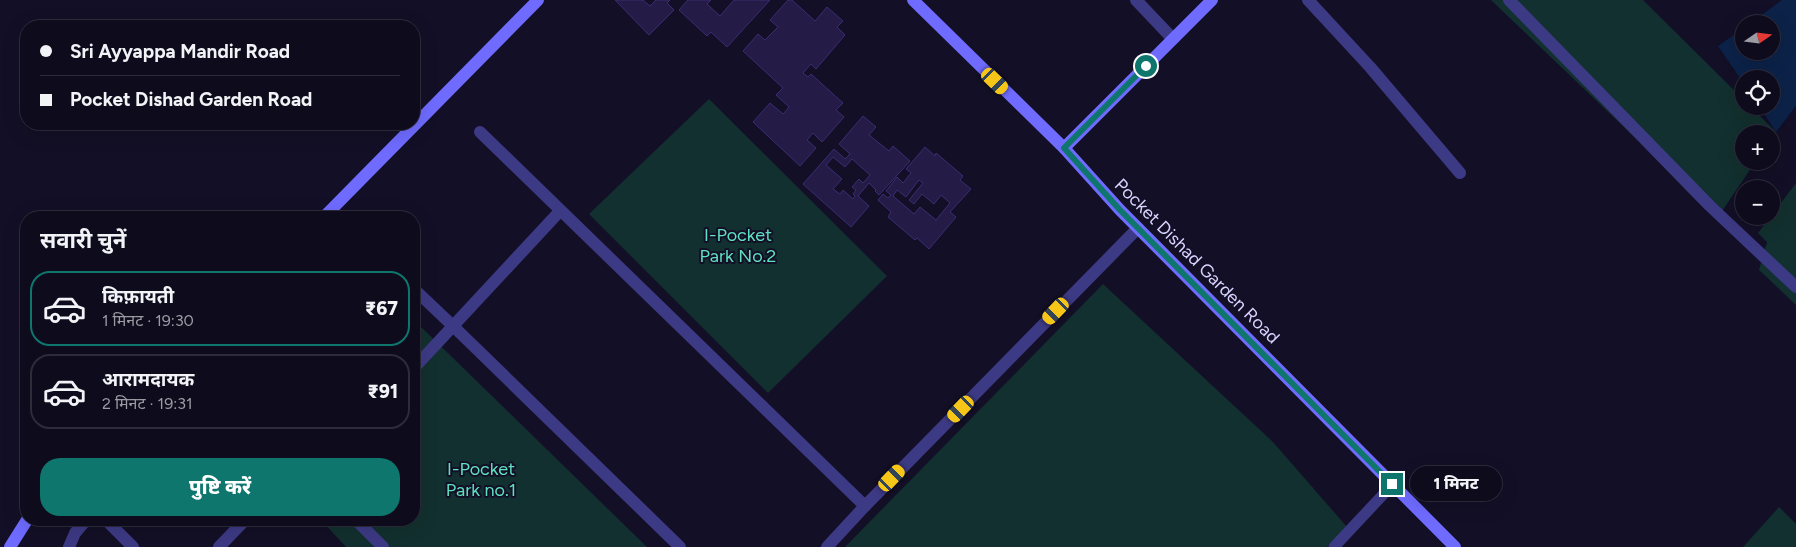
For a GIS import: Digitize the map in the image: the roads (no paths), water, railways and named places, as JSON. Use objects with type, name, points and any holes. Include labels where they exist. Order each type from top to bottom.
[{"type":"street","points":[[420,121],[538,0]]},
{"type":"street","name":"Pocket Dishad Garden Road","points":[[913,0],[1064,148],[1138,228],[1455,547]]},
{"type":"street","points":[[1136,0],[1173,39]]},
{"type":"street","points":[[1064,148],[1212,0]]},
{"type":"street","points":[[1308,0],[1370,68],[1460,173]]},
{"type":"street","points":[[1510,0],[1710,206],[1796,287]]},
{"type":"street","points":[[333,211],[412,130]]},
{"type":"street","points":[[480,132],[865,506]]},
{"type":"street","points":[[420,362],[560,211]]},
{"type":"street","points":[[827,547],[1138,228]]},
{"type":"street","points":[[420,295],[680,547]]},
{"type":"street","points":[[10,547],[23,526]]},
{"type":"street","points":[[69,547],[75,533],[81,526]]},
{"type":"street","points":[[112,526],[133,547]]},
{"type":"street","points":[[219,547],[239,526]]},
{"type":"street","points":[[362,526],[383,547]]},
{"type":"lane","points":[[1334,547],[1392,484]]},
{"type":"water","points":[[1782,0],[1796,0],[1796,106],[1780,127],[1780,125],[1771,125],[1765,115],[1780,115],[1780,70],[1735,71],[1718,46],[1735,34],[1735,60],[1780,60],[1780,15],[1761,15]]},
{"type":"park label","name":"I-Pocket Park No.2","points":[[738,245]]},
{"type":"park label","name":"I-Pocket Park no.1","points":[[481,479]]}]
